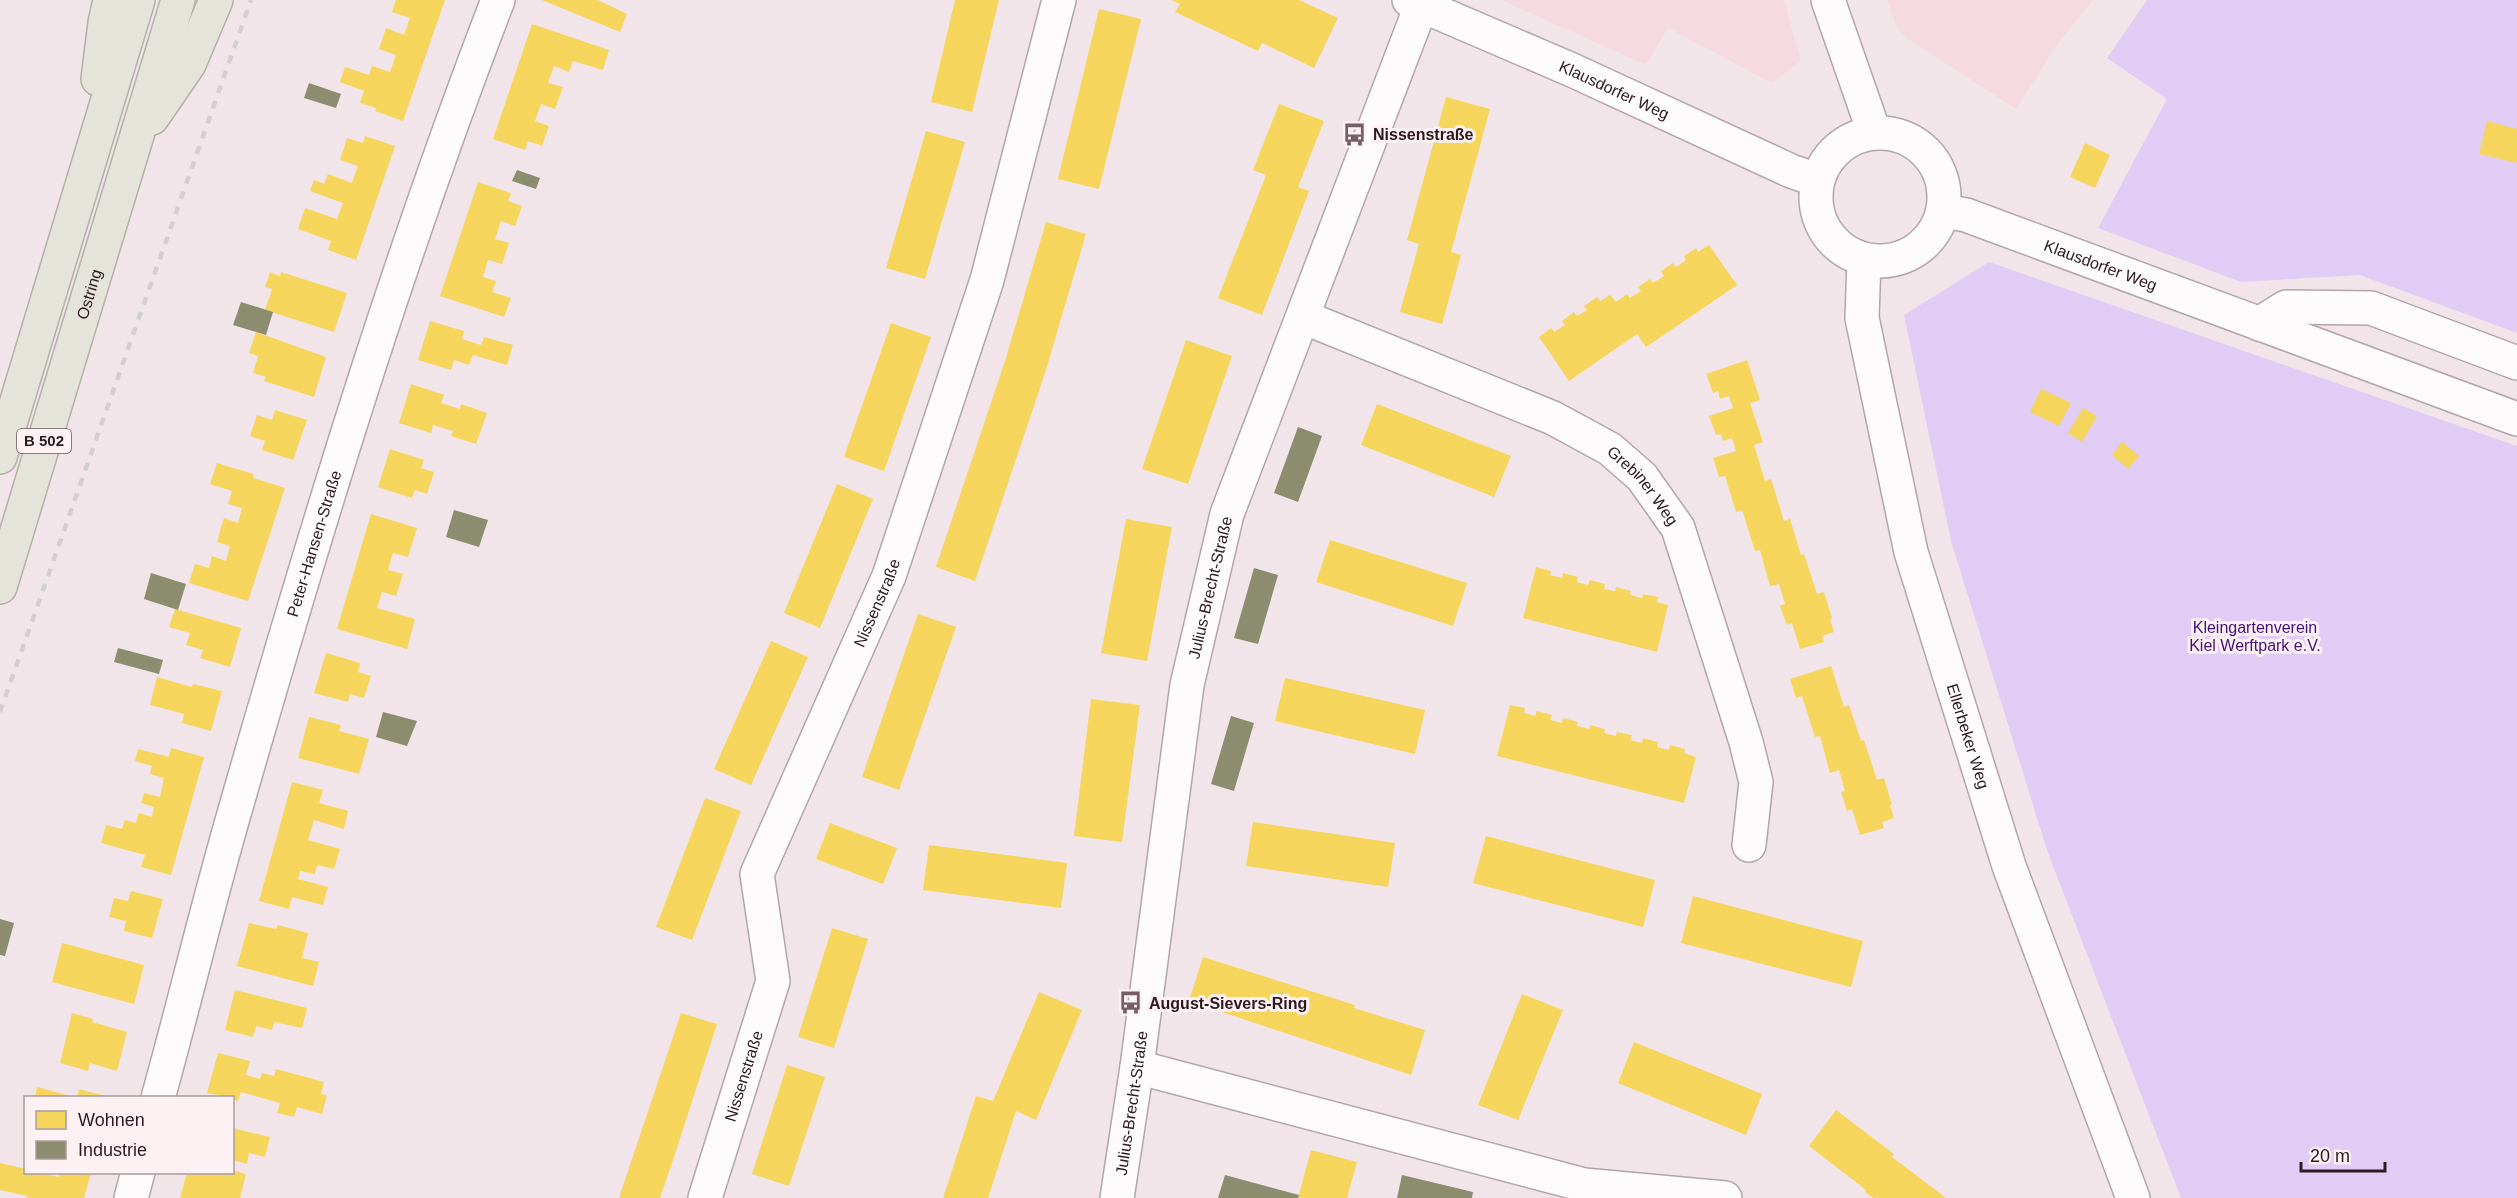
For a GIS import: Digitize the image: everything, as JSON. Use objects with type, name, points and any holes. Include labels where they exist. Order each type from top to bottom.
[{"type":"highway","points":[[87,165],[105,23],[111,0]]},
{"type":"highway","name":"B 502","points":[[0,458],[138,0]]},
{"type":"highway","name":"Ostring","points":[[0,587],[178,0]]},
{"type":"highway","points":[[134,144],[189,63],[216,0]]},
{"type":"street","name":"Peter-Hansen-Straße","points":[[159,1096],[235,809],[350,420],[498,0]]},
{"type":"street","name":"Nissenstraße","points":[[705,1198],[773,981],[757,874],[889,576],[987,280],[1059,0]]},
{"type":"street","points":[[1828,0],[1874,132]]},
{"type":"street","name":"Klausdorfer Weg","points":[[1415,3],[1572,70],[1791,171],[1817,180]]},
{"type":"street","name":"Julius-Brecht-Straße","points":[[1117,1198],[1137,1067],[1187,685],[1227,514],[1303,317],[1415,3]]},
{"type":"street","points":[[1874,132],[1895,133],[1925,149],[1943,178],[1944,211],[1933,235],[1914,252],[1890,261],[1864,260],[1841,249],[1824,230],[1815,205],[1817,180],[1825,162],[1838,147],[1855,137],[1874,132]]},
{"type":"street","name":"Klausdorfer Weg","points":[[1944,211],[1966,215],[2517,419]]},
{"type":"street","name":"Ellerbeker Weg","points":[[1864,260],[1862,318],[1911,552],[2009,866],[2133,1198]]},
{"type":"street","points":[[2259,324],[2286,307],[2371,308],[2517,363]]},
{"type":"street","name":"Grebiner Weg","points":[[1303,317],[1553,418],[1610,448],[1642,477],[1678,528],[1746,742],[1756,782],[1749,845]]},
{"type":"street","points":[[1137,1067],[1584,1185],[1725,1198]]},
{"type":"street","points":[[131,1198],[138,1174]]},
{"type":"shaded area","points":[[1501,0],[1784,0],[1801,61],[1772,83],[1668,28],[1646,65]]},
{"type":"shaded area","points":[[1887,0],[2093,0],[2056,46],[2016,109],[1908,39],[1897,28]]},
{"type":"green space","points":[[2147,0],[2517,0],[2517,333],[2360,275],[2241,282],[2098,228],[2167,99],[2107,58]]},
{"type":"green space","name":"Kleingartenverein Kiel Werftpark e.V.","points":[[1989,262],[2517,446],[2517,1198],[2181,1198],[2048,853],[1951,541],[1904,315]]},
{"type":"building: Wohnen","points":[[396,0],[445,0],[403,121],[360,103],[364,91],[340,82],[345,67],[369,75],[372,66],[390,72],[396,55],[379,49],[386,28],[404,35],[410,18],[392,12]]},
{"type":"building: Wohnen","points":[[542,0],[598,0],[627,14],[620,32]]},
{"type":"building: Wohnen","points":[[955,0],[999,0],[972,112],[931,102]]},
{"type":"building: Wohnen","points":[[1171,0],[1299,0],[1338,18],[1314,68],[1262,43],[1258,51],[1175,12],[1180,4]]},
{"type":"building: Wohnen","points":[[1099,9],[1141,19],[1099,189],[1058,179]]},
{"type":"building: Wohnen","points":[[532,24],[609,50],[603,70],[573,61],[569,72],[554,66],[548,83],[563,87],[555,109],[541,104],[535,121],[549,126],[542,146],[528,141],[525,150],[493,139]]},
{"type":"building: Wohnen","points":[[1446,97],[1490,109],[1451,252],[1461,255],[1442,324],[1400,312],[1419,244],[1407,240]]},
{"type":"building: Wohnen","points":[[1279,104],[1324,121],[1298,187],[1309,191],[1262,315],[1218,298],[1266,175],[1253,170]]},
{"type":"building: Wohnen","points":[[2487,121],[2517,129],[2517,163],[2479,154]]},
{"type":"building: Wohnen","points":[[926,131],[965,142],[925,279],[886,268]]},
{"type":"building: Wohnen","points":[[365,136],[395,146],[356,260],[328,250],[331,241],[298,229],[305,208],[337,219],[343,203],[310,191],[314,180],[324,184],[328,174],[352,183],[358,166],[340,160],[347,138],[363,143]]},
{"type":"building: Wohnen","points":[[2085,143],[2110,155],[2095,188],[2070,177]]},
{"type":"building: Wohnen","points":[[478,182],[511,193],[508,201],[522,206],[515,226],[501,221],[495,239],[509,243],[502,264],[488,260],[483,277],[496,281],[492,292],[511,298],[504,317],[440,296]]},
{"type":"building: Wohnen","points":[[1046,222],[1086,234],[1045,373],[975,581],[936,567],[1005,361]]},
{"type":"building: Wohnen","points":[[1709,245],[1737,285],[1646,347],[1637,334],[1569,381],[1539,337],[1551,328],[1554,332],[1565,325],[1562,321],[1574,312],[1577,316],[1587,310],[1584,306],[1597,297],[1600,301],[1610,295],[1616,302],[1627,294],[1630,298],[1641,291],[1638,287],[1650,279],[1653,283],[1664,276],[1661,271],[1673,263],[1676,267],[1686,260],[1684,256],[1696,248],[1698,252]]},
{"type":"building: Wohnen","points":[[270,272],[280,276],[281,272],[347,293],[334,332],[265,310],[272,289],[265,287]]},
{"type":"building: Wohnen","points":[[430,321],[464,331],[462,339],[481,345],[484,337],[513,345],[507,365],[473,355],[469,365],[454,360],[451,370],[418,360]]},
{"type":"building: Wohnen","points":[[891,323],[931,337],[884,471],[844,457]]},
{"type":"building: Wohnen","points":[[256,332],[326,357],[314,397],[264,381],[266,377],[253,373],[258,356],[249,353]]},
{"type":"building: Wohnen","points":[[1186,340],[1232,356],[1188,484],[1142,469]]},
{"type":"building: Wohnen","points":[[1747,360],[1760,400],[1750,403],[1763,442],[1754,445],[1765,481],[1771,479],[1784,521],[1790,519],[1801,555],[1804,554],[1817,594],[1824,592],[1832,618],[1830,619],[1834,632],[1822,636],[1824,642],[1800,649],[1792,623],[1787,625],[1780,606],[1785,604],[1779,584],[1770,586],[1760,550],[1755,551],[1742,510],[1736,512],[1725,476],[1719,477],[1713,458],[1736,451],[1732,438],[1723,441],[1721,434],[1716,435],[1709,416],[1733,408],[1729,396],[1720,399],[1718,391],[1713,393],[1706,374]]},
{"type":"building: Wohnen","points":[[411,384],[444,395],[441,403],[460,409],[461,404],[487,413],[476,444],[451,436],[453,431],[433,425],[431,433],[399,423]]},
{"type":"building: Wohnen","points":[[2041,389],[2071,403],[2059,426],[2030,412]]},
{"type":"building: Wohnen","points":[[1377,404],[1511,456],[1494,497],[1361,445]]},
{"type":"building: Wohnen","points":[[2083,408],[2097,416],[2082,442],[2068,433]]},
{"type":"building: Wohnen","points":[[275,410],[307,420],[293,460],[262,450],[265,441],[250,436],[257,415],[272,420]]},
{"type":"building: Wohnen","points":[[2122,442],[2139,456],[2128,469],[2112,455]]},
{"type":"building: Wohnen","points":[[390,449],[424,460],[421,468],[434,472],[427,494],[415,490],[412,498],[378,487]]},
{"type":"building: Wohnen","points":[[217,463],[254,474],[253,478],[285,488],[248,601],[189,583],[195,564],[209,568],[212,556],[226,561],[230,546],[217,542],[220,531],[224,518],[238,523],[242,508],[228,504],[232,491],[210,484]]},
{"type":"building: Wohnen","points":[[837,484],[873,499],[820,628],[784,613]]},
{"type":"building: Wohnen","points":[[371,514],[417,528],[408,557],[393,553],[388,570],[403,574],[396,596],[382,592],[377,608],[415,619],[407,649],[337,629]]},
{"type":"building: Wohnen","points":[[1126,519],[1172,527],[1147,661],[1101,653]]},
{"type":"building: Wohnen","points":[[1330,540],[1467,583],[1453,626],[1316,582]]},
{"type":"building: Wohnen","points":[[1536,567],[1551,571],[1550,575],[1562,578],[1563,573],[1578,577],[1577,582],[1588,585],[1590,580],[1605,584],[1604,589],[1615,591],[1616,587],[1631,591],[1630,595],[1642,598],[1643,594],[1658,597],[1657,602],[1668,605],[1657,652],[1523,618]]},
{"type":"building: Wohnen","points":[[175,609],[241,628],[230,667],[200,658],[203,650],[186,645],[190,633],[169,627]]},
{"type":"building: Wohnen","points":[[918,614],[956,627],[899,790],[862,777]]},
{"type":"building: Wohnen","points":[[771,641],[808,657],[751,785],[714,769]]},
{"type":"building: Wohnen","points":[[326,653],[360,663],[358,672],[371,676],[364,698],[350,694],[348,702],[314,693]]},
{"type":"building: Wohnen","points":[[1831,666],[1844,707],[1849,705],[1861,741],[1864,740],[1877,780],[1884,778],[1892,805],[1890,805],[1894,818],[1882,822],[1884,828],[1860,835],[1852,809],[1847,811],[1841,792],[1845,791],[1839,770],[1830,773],[1820,736],[1815,737],[1802,696],[1796,698],[1790,679]]},
{"type":"building: Wohnen","points":[[157,677],[192,687],[193,684],[222,691],[211,731],[182,723],[184,714],[150,705]]},
{"type":"building: Wohnen","points":[[1285,678],[1425,710],[1415,754],[1275,721]]},
{"type":"building: Wohnen","points":[[1091,699],[1140,705],[1122,842],[1074,836]]},
{"type":"building: Wohnen","points":[[1510,705],[1525,708],[1524,713],[1535,716],[1537,711],[1552,715],[1550,720],[1562,723],[1563,718],[1578,722],[1577,726],[1589,729],[1590,725],[1605,729],[1604,733],[1616,736],[1617,732],[1632,735],[1630,740],[1642,743],[1643,738],[1658,742],[1657,747],[1669,750],[1670,745],[1685,749],[1684,753],[1696,757],[1684,803],[1497,756]]},
{"type":"building: Wohnen","points":[[309,717],[341,725],[339,731],[369,739],[359,774],[298,758]]},
{"type":"building: Wohnen","points":[[171,748],[204,757],[171,875],[141,867],[145,855],[101,843],[106,825],[122,829],[125,820],[136,823],[139,813],[152,817],[154,807],[141,803],[144,793],[160,797],[164,778],[150,774],[152,766],[135,761],[138,749],[169,757]]},
{"type":"building: Wohnen","points":[[292,782],[323,790],[319,803],[348,811],[344,829],[314,820],[308,840],[340,849],[334,869],[317,865],[315,874],[300,871],[298,879],[328,887],[323,905],[292,897],[289,909],[259,901]]},
{"type":"building: Wohnen","points":[[705,798],[741,811],[692,940],[656,927]]},
{"type":"building: Wohnen","points":[[1253,822],[1395,843],[1388,887],[1246,866]]},
{"type":"building: Wohnen","points":[[830,823],[897,848],[883,884],[816,859]]},
{"type":"building: Wohnen","points":[[1486,836],[1655,880],[1643,927],[1473,883]]},
{"type":"building: Wohnen","points":[[929,845],[1067,863],[1061,908],[923,890]]},
{"type":"building: Wohnen","points":[[131,891],[163,899],[152,938],[124,931],[126,921],[109,917],[114,898],[128,901]]},
{"type":"building: Wohnen","points":[[1693,896],[1863,941],[1851,987],[1681,943]]},
{"type":"building: Wohnen","points":[[249,923],[276,929],[278,925],[308,933],[302,958],[319,962],[313,986],[237,966]]},
{"type":"building: Wohnen","points":[[832,928],[868,939],[834,1048],[798,1037]]},
{"type":"building: Wohnen","points":[[62,943],[144,965],[134,1004],[52,982]]},
{"type":"building: Wohnen","points":[[1203,957],[1355,1005],[1354,1008],[1425,1030],[1411,1075],[1189,1001]]},
{"type":"building: Wohnen","points":[[235,990],[307,1008],[302,1028],[274,1022],[272,1030],[256,1026],[253,1037],[225,1030]]},
{"type":"building: Wohnen","points":[[1039,992],[1082,1010],[1036,1120],[1016,1111],[988,1198],[943,1198],[976,1096],[993,1101]]},
{"type":"building: Wohnen","points":[[1522,994],[1563,1010],[1518,1120],[1478,1105]]},
{"type":"building: Wohnen","points":[[72,1013],[93,1019],[92,1022],[127,1032],[117,1071],[90,1063],[88,1071],[60,1063]]},
{"type":"building: Wohnen","points":[[681,1013],[717,1024],[674,1157],[660,1198],[619,1198]]},
{"type":"building: Wohnen","points":[[1634,1042],[1762,1094],[1746,1135],[1618,1083]]},
{"type":"building: Wohnen","points":[[218,1053],[250,1061],[246,1075],[260,1079],[262,1073],[274,1076],[276,1069],[324,1082],[321,1094],[327,1095],[322,1114],[297,1107],[294,1117],[277,1113],[280,1103],[241,1092],[238,1101],[234,1100],[234,1096],[207,1093]]},
{"type":"building: Wohnen","points":[[787,1065],[825,1077],[789,1186],[752,1174]]},
{"type":"building: Wohnen","points":[[37,1087],[70,1096],[35,1096]]},
{"type":"building: Wohnen","points":[[79,1089],[105,1096],[77,1096]]},
{"type":"building: Wohnen","points":[[1836,1110],[1894,1154],[1892,1157],[1946,1198],[1873,1198],[1865,1192],[1866,1190],[1809,1146]]},
{"type":"building: Wohnen","points":[[234,1128],[270,1137],[265,1157],[249,1153],[247,1164],[234,1161]]},
{"type":"building: Wohnen","points":[[1311,1150],[1357,1162],[1347,1198],[1298,1198]]},
{"type":"building: Wohnen","points":[[0,1163],[24,1169],[24,1174],[59,1177],[60,1174],[91,1174],[84,1198],[26,1198],[27,1196],[0,1190]]},
{"type":"building: Wohnen","points":[[234,1171],[246,1174],[240,1198],[180,1198],[187,1174],[234,1174]]},
{"type":"building: Industrie","points":[[309,83],[341,94],[336,108],[304,98]]},
{"type":"building: Industrie","points":[[517,170],[540,178],[536,189],[512,181]]},
{"type":"building: Industrie","points":[[241,302],[273,312],[266,335],[233,325]]},
{"type":"building: Industrie","points":[[1298,427],[1322,436],[1298,502],[1274,493]]},
{"type":"building: Industrie","points":[[454,510],[488,520],[479,547],[446,537]]},
{"type":"building: Industrie","points":[[1254,568],[1278,575],[1258,644],[1234,638]]},
{"type":"building: Industrie","points":[[151,573],[186,584],[178,610],[144,599]]},
{"type":"building: Industrie","points":[[118,648],[163,660],[159,674],[114,662]]},
{"type":"building: Industrie","points":[[383,712],[417,721],[407,746],[376,737]]},
{"type":"building: Industrie","points":[[1231,716],[1254,723],[1234,791],[1211,784]]},
{"type":"building: Industrie","points":[[0,919],[14,923],[5,956],[0,955]]},
{"type":"building: Industrie","points":[[1225,1175],[1299,1195],[1298,1198],[1218,1198]]},
{"type":"building: Industrie","points":[[1402,1175],[1473,1192],[1472,1198],[1397,1198]]},
{"type":"railway","points":[[0,712],[251,0]]},
{"type":"place","name":"Nissenstraße","points":[[1355,134]]},
{"type":"place","name":"August-Sievers-Ring","points":[[1131,1003]]}]
